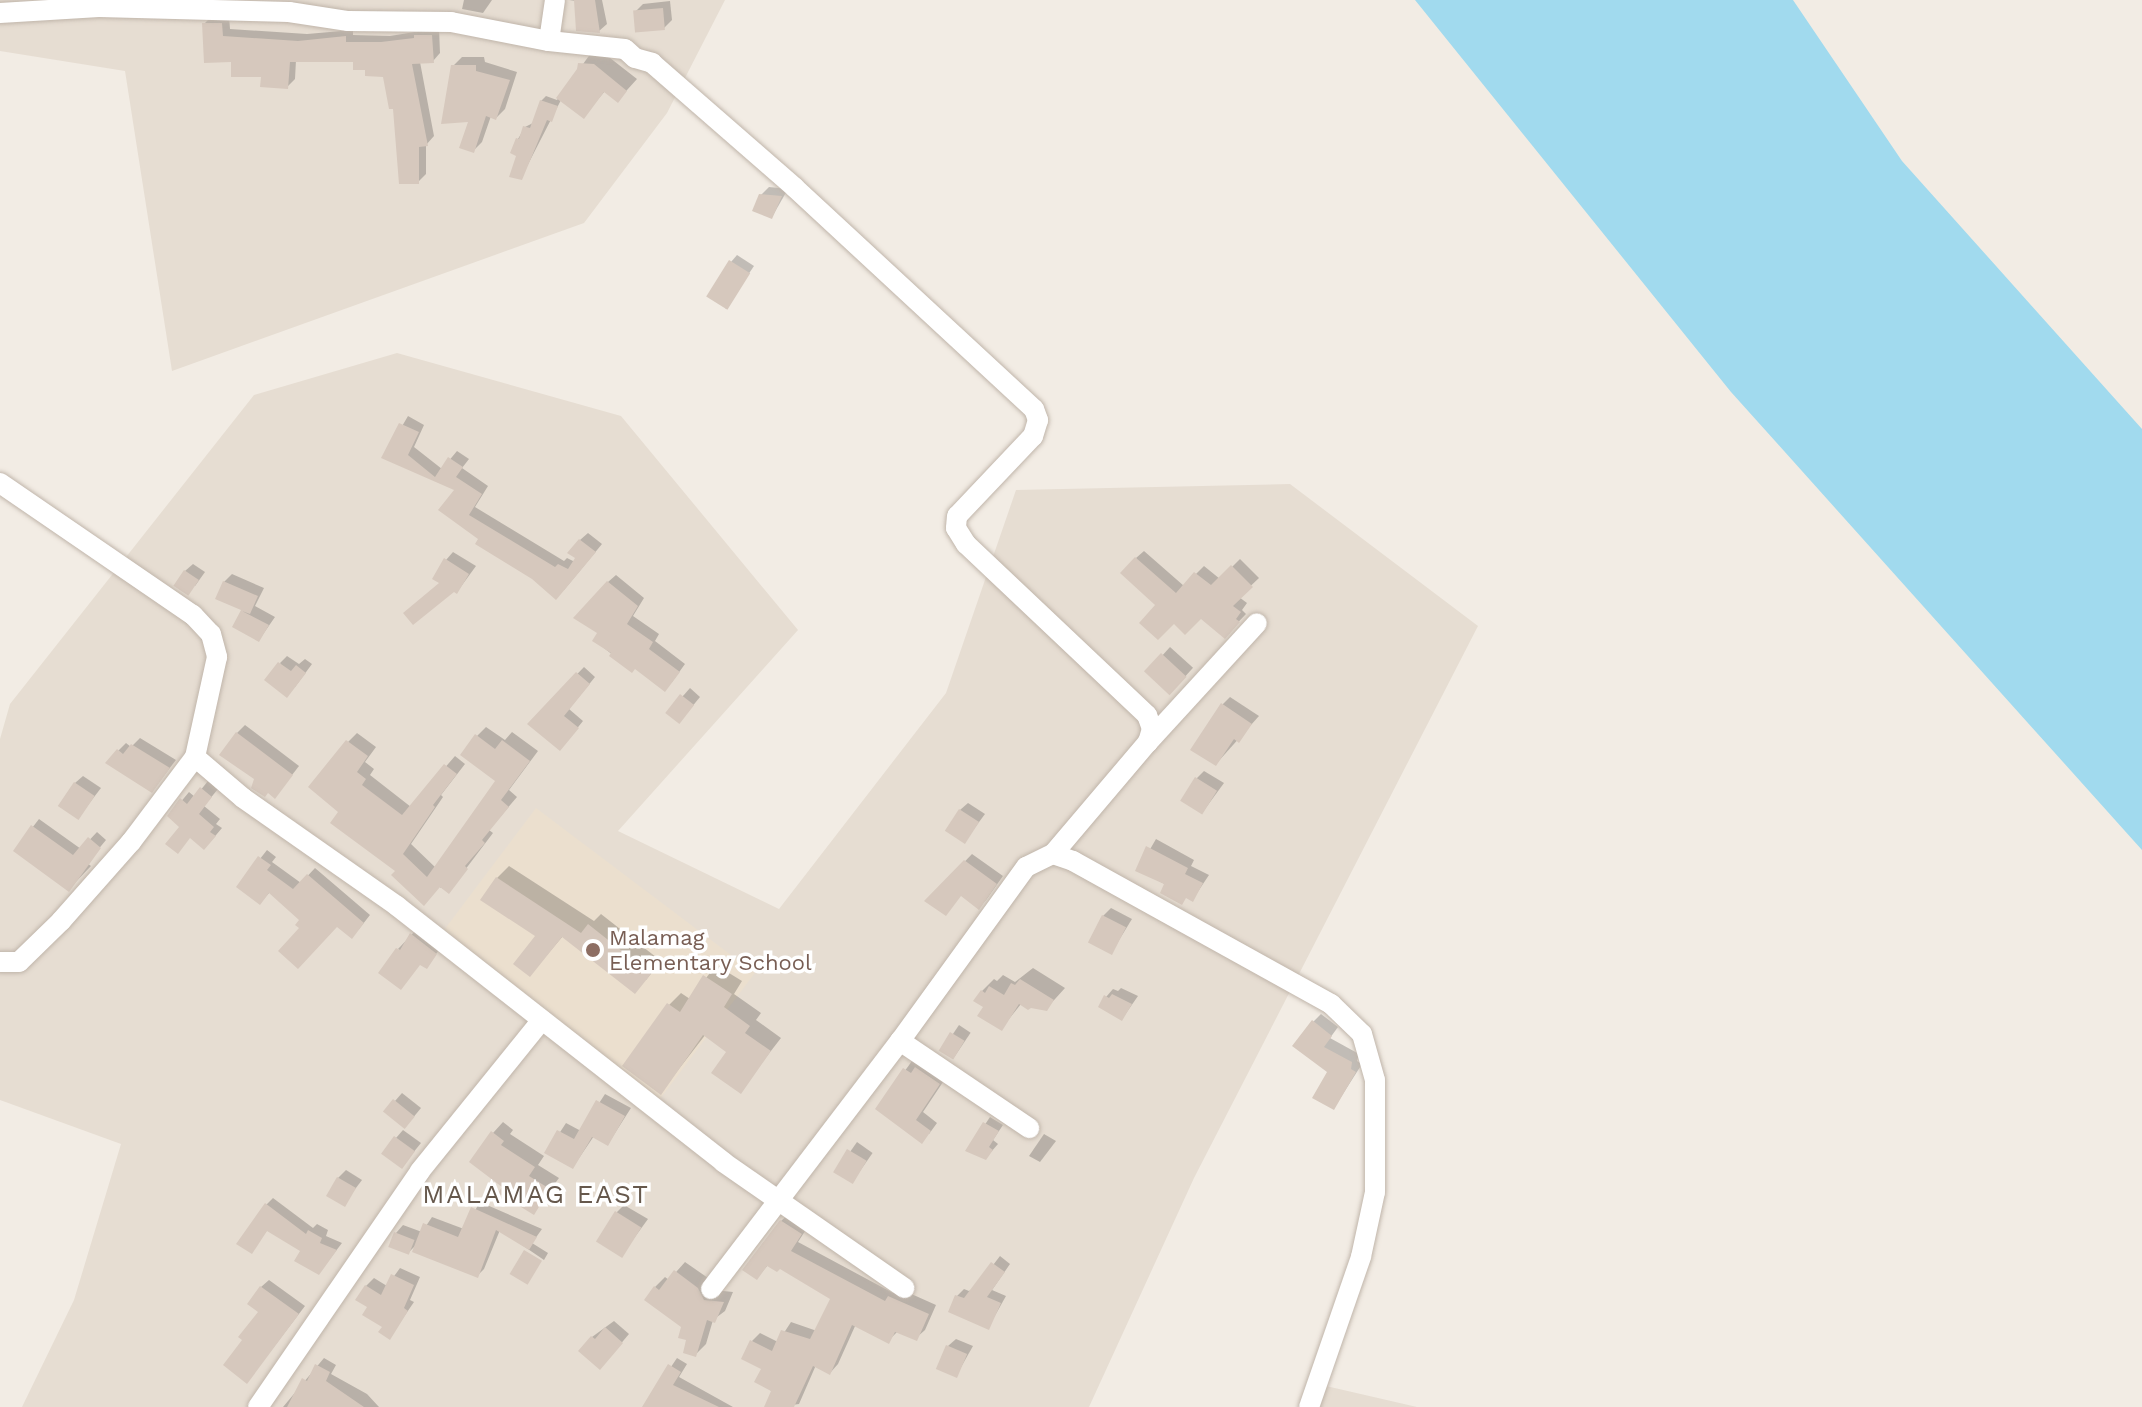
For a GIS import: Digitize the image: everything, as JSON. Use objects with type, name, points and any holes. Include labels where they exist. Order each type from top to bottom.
[{"type":"street","points":[[549,41],[555,0]]},
{"type":"street","points":[[0,13],[99,7],[289,12],[348,21],[451,22],[549,41],[625,49],[635,58],[652,63],[794,187],[1034,409],[1038,420],[1033,436],[957,516],[956,528],[966,544],[1147,715],[1152,729],[1148,742]]},
{"type":"street","points":[[0,483],[193,615],[211,634],[217,657],[195,757],[131,842],[61,921],[19,962],[0,962]]},
{"type":"street","points":[[711,1289],[900,1041],[1026,867],[1053,854],[1148,742],[1257,623]]},
{"type":"street","points":[[195,757],[243,798],[397,906],[778,1201],[904,1288]]},
{"type":"street","points":[[1053,854],[1073,861],[1331,1004],[1362,1034],[1375,1080],[1375,1192],[1361,1257],[1309,1407]]},
{"type":"street","points":[[258,1407],[420,1171],[542,1020]]},
{"type":"street","points":[[900,1041],[1029,1128]]},
{"type":"shaded area","points":[[0,0],[725,0],[667,113],[584,223],[172,371],[125,71],[0,51]]},
{"type":"shaded area","points":[[397,353],[621,416],[798,630],[618,831],[779,909],[946,693],[1016,490],[1290,484],[1478,626],[1194,1178],[1089,1407],[22,1407],[74,1300],[121,1144],[0,1100],[0,739],[10,704],[254,395]]},
{"type":"shaded area","name":"Malamag Elementary School","points":[[536,808],[755,973],[659,1100],[440,935]]},
{"type":"shaded area","points":[[1313,1383],[1417,1407],[1303,1407]]},
{"type":"water","points":[[1415,0],[1793,0],[1902,161],[2142,429],[2142,850],[1731,392]]},
{"type":"building","points":[[574,0],[595,0],[600,33],[576,31]]},
{"type":"building","points":[[663,8],[665,30],[635,33],[633,11]]},
{"type":"building","points":[[202,23],[222,23],[223,36],[298,41],[346,36],[346,42],[381,42],[414,38],[414,35],[432,35],[434,63],[412,64],[428,146],[419,147],[419,184],[399,184],[393,109],[389,109],[383,77],[365,76],[365,70],[353,70],[353,62],[290,62],[288,89],[260,87],[261,77],[231,77],[231,62],[204,63]]},
{"type":"building","points":[[578,63],[594,64],[627,91],[618,103],[604,92],[584,119],[556,98]]},
{"type":"building","points":[[451,65],[476,65],[476,71],[510,80],[496,120],[486,116],[474,153],[459,148],[468,122],[441,124]]},
{"type":"building","points":[[540,100],[558,106],[552,122],[547,120],[522,180],[509,177],[516,156],[510,153],[516,138],[519,139],[523,126],[530,128]]},
{"type":"building","points":[[759,194],[782,196],[772,219],[752,211]]},
{"type":"building","points":[[729,260],[750,273],[727,310],[706,296]]},
{"type":"building","points":[[399,423],[419,432],[408,455],[435,477],[448,457],[463,467],[456,477],[482,494],[469,515],[555,567],[558,564],[568,569],[575,558],[567,553],[579,539],[596,552],[556,600],[532,579],[475,544],[478,539],[438,510],[454,490],[381,458]]},
{"type":"building","points":[[1135,557],[1176,593],[1194,572],[1211,585],[1231,565],[1253,587],[1233,606],[1241,612],[1236,619],[1240,622],[1225,639],[1201,619],[1185,635],[1174,624],[1158,640],[1139,623],[1155,605],[1120,573]]},
{"type":"building","points":[[444,558],[469,574],[457,594],[454,592],[413,625],[403,613],[439,583],[432,579]]},
{"type":"building","points":[[184,570],[199,580],[188,596],[173,586]]},
{"type":"building","points":[[223,581],[258,596],[250,614],[242,611],[269,625],[259,642],[232,627],[241,610],[215,599]]},
{"type":"building","points":[[607,581],[638,606],[627,624],[653,642],[649,649],[680,672],[665,692],[635,669],[632,673],[609,656],[611,653],[592,641],[597,633],[573,618]]},
{"type":"building","points":[[1161,653],[1187,677],[1170,695],[1144,671]]},
{"type":"building","points":[[278,662],[291,671],[296,665],[306,673],[287,698],[264,680]]},
{"type":"building","points":[[576,672],[590,684],[564,716],[579,728],[560,751],[527,724]]},
{"type":"building","points":[[680,694],[694,705],[679,724],[665,713]]},
{"type":"building","points":[[1221,703],[1252,724],[1239,743],[1234,739],[1216,766],[1190,750]]},
{"type":"building","points":[[236,732],[293,775],[275,799],[268,793],[265,797],[251,788],[254,779],[219,755]]},
{"type":"building","points":[[475,734],[495,749],[502,740],[530,761],[501,800],[509,807],[482,840],[485,843],[465,866],[468,869],[449,894],[440,887],[424,906],[391,875],[395,871],[330,823],[338,812],[308,787],[346,740],[368,756],[357,772],[366,779],[362,785],[402,815],[444,764],[457,774],[433,805],[435,807],[403,854],[427,877],[495,781],[460,755]]},
{"type":"building","points":[[131,744],[170,768],[152,793],[105,763],[117,749],[123,754]]},
{"type":"building","points":[[1195,777],[1217,791],[1202,815],[1180,801]]},
{"type":"building","points":[[74,782],[95,796],[79,820],[58,806]]},
{"type":"building","points":[[200,787],[212,797],[199,814],[214,827],[210,832],[216,836],[204,850],[190,838],[178,854],[165,844],[179,827],[167,816],[180,798],[187,804]]},
{"type":"building","points":[[959,809],[979,822],[965,844],[945,831]]},
{"type":"building","points":[[31,825],[73,855],[88,837],[101,848],[69,892],[13,851]]},
{"type":"building","points":[[1146,846],[1188,868],[1185,874],[1203,883],[1193,902],[1186,898],[1182,905],[1160,893],[1164,884],[1135,871]]},
{"type":"building","points":[[258,856],[271,865],[267,870],[293,889],[307,874],[364,923],[352,939],[337,927],[298,969],[278,951],[299,928],[295,925],[299,920],[269,893],[260,905],[236,887]]},
{"type":"building","points":[[964,860],[997,884],[979,910],[961,896],[946,916],[924,901]]},
{"type":"building","points":[[496,877],[581,933],[588,924],[651,974],[635,994],[562,937],[530,977],[513,964],[535,936],[480,900]]},
{"type":"building","points":[[1102,915],[1126,927],[1112,955],[1088,943]]},
{"type":"building","points":[[410,933],[437,954],[427,969],[420,965],[401,990],[378,973],[396,948],[400,950]]},
{"type":"building","points":[[703,975],[732,994],[724,1007],[750,1026],[745,1033],[771,1051],[741,1094],[711,1073],[726,1052],[703,1035],[661,1095],[622,1066],[667,1003],[680,1012]]},
{"type":"building","points":[[1020,979],[1054,1000],[1047,1011],[1028,1010],[1019,1004],[1002,1031],[977,1016],[983,1007],[973,1001],[981,990],[985,993],[989,986],[1004,995],[1011,983],[1015,985]]},
{"type":"building","points":[[1112,994],[1132,1004],[1122,1021],[1098,1007],[1104,995],[1109,998]]},
{"type":"building","points":[[1312,1020],[1332,1036],[1324,1047],[1352,1062],[1351,1069],[1356,1072],[1334,1110],[1312,1098],[1327,1072],[1292,1046]]},
{"type":"building","points":[[950,1032],[965,1041],[953,1060],[939,1051]]},
{"type":"building","points":[[915,1067],[940,1084],[916,1120],[931,1131],[922,1144],[875,1109],[903,1068],[911,1073]]},
{"type":"building","points":[[393,1099],[415,1117],[405,1129],[383,1111]]},
{"type":"building","points":[[596,1100],[625,1116],[608,1146],[592,1137],[573,1169],[544,1153],[557,1130],[574,1139]]},
{"type":"building","points":[[983,1122],[999,1131],[989,1147],[993,1150],[986,1160],[965,1151]]},
{"type":"building","points":[[491,1131],[504,1141],[501,1145],[535,1167],[529,1176],[550,1189],[534,1215],[498,1193],[502,1187],[469,1162]]},
{"type":"building","points":[[394,1136],[415,1151],[402,1169],[381,1154]]},
{"type":"building","points":[[847,1149],[867,1161],[853,1184],[833,1172]]},
{"type":"building","points":[[337,1177],[356,1188],[345,1207],[326,1196]]},
{"type":"building","points":[[265,1203],[306,1234],[308,1230],[322,1238],[320,1243],[337,1250],[319,1275],[294,1261],[300,1251],[267,1231],[252,1254],[236,1244]]},
{"type":"building","points":[[471,1207],[537,1237],[529,1250],[496,1230],[478,1278],[412,1252],[423,1223],[458,1237]]},
{"type":"building","points":[[615,1211],[641,1227],[622,1258],[596,1242]]},
{"type":"building","points":[[780,1220],[802,1234],[791,1251],[885,1301],[888,1296],[929,1314],[917,1341],[895,1332],[889,1344],[852,1325],[830,1375],[813,1366],[794,1407],[764,1407],[771,1391],[754,1382],[761,1369],[741,1359],[750,1340],[772,1351],[781,1330],[810,1339],[830,1299],[780,1269],[777,1272],[767,1266],[757,1280],[742,1270]]},
{"type":"building","points":[[394,1232],[415,1240],[409,1255],[388,1247]]},
{"type":"building","points":[[524,1250],[542,1261],[528,1285],[510,1274]]},
{"type":"building","points":[[991,1262],[1005,1272],[987,1297],[1001,1303],[989,1330],[948,1312],[955,1295],[964,1298]]},
{"type":"building","points":[[674,1270],[698,1288],[704,1300],[724,1302],[715,1323],[707,1320],[696,1357],[683,1353],[686,1340],[678,1338],[681,1327],[644,1300],[654,1286],[659,1290]]},
{"type":"building","points":[[391,1274],[414,1285],[404,1308],[408,1311],[390,1340],[378,1332],[382,1327],[362,1315],[367,1307],[355,1300],[365,1285],[381,1295]]},
{"type":"building","points":[[260,1286],[299,1314],[247,1384],[223,1365],[242,1340],[238,1337],[258,1312],[247,1304]]},
{"type":"building","points":[[605,1327],[623,1343],[600,1370],[578,1351],[591,1336],[595,1339]]},
{"type":"building","points":[[946,1345],[967,1354],[957,1378],[936,1369]]},
{"type":"building","points":[[315,1364],[330,1372],[326,1381],[364,1407],[287,1407],[302,1378],[307,1381]]},
{"type":"building","points":[[668,1364],[681,1372],[673,1385],[719,1407],[642,1407]]},
{"type":"place","name":"Malamag Elementary School","points":[[593,950]]},
{"type":"district","name":"MALAMAG EAST","points":[[536,1195]]}]
